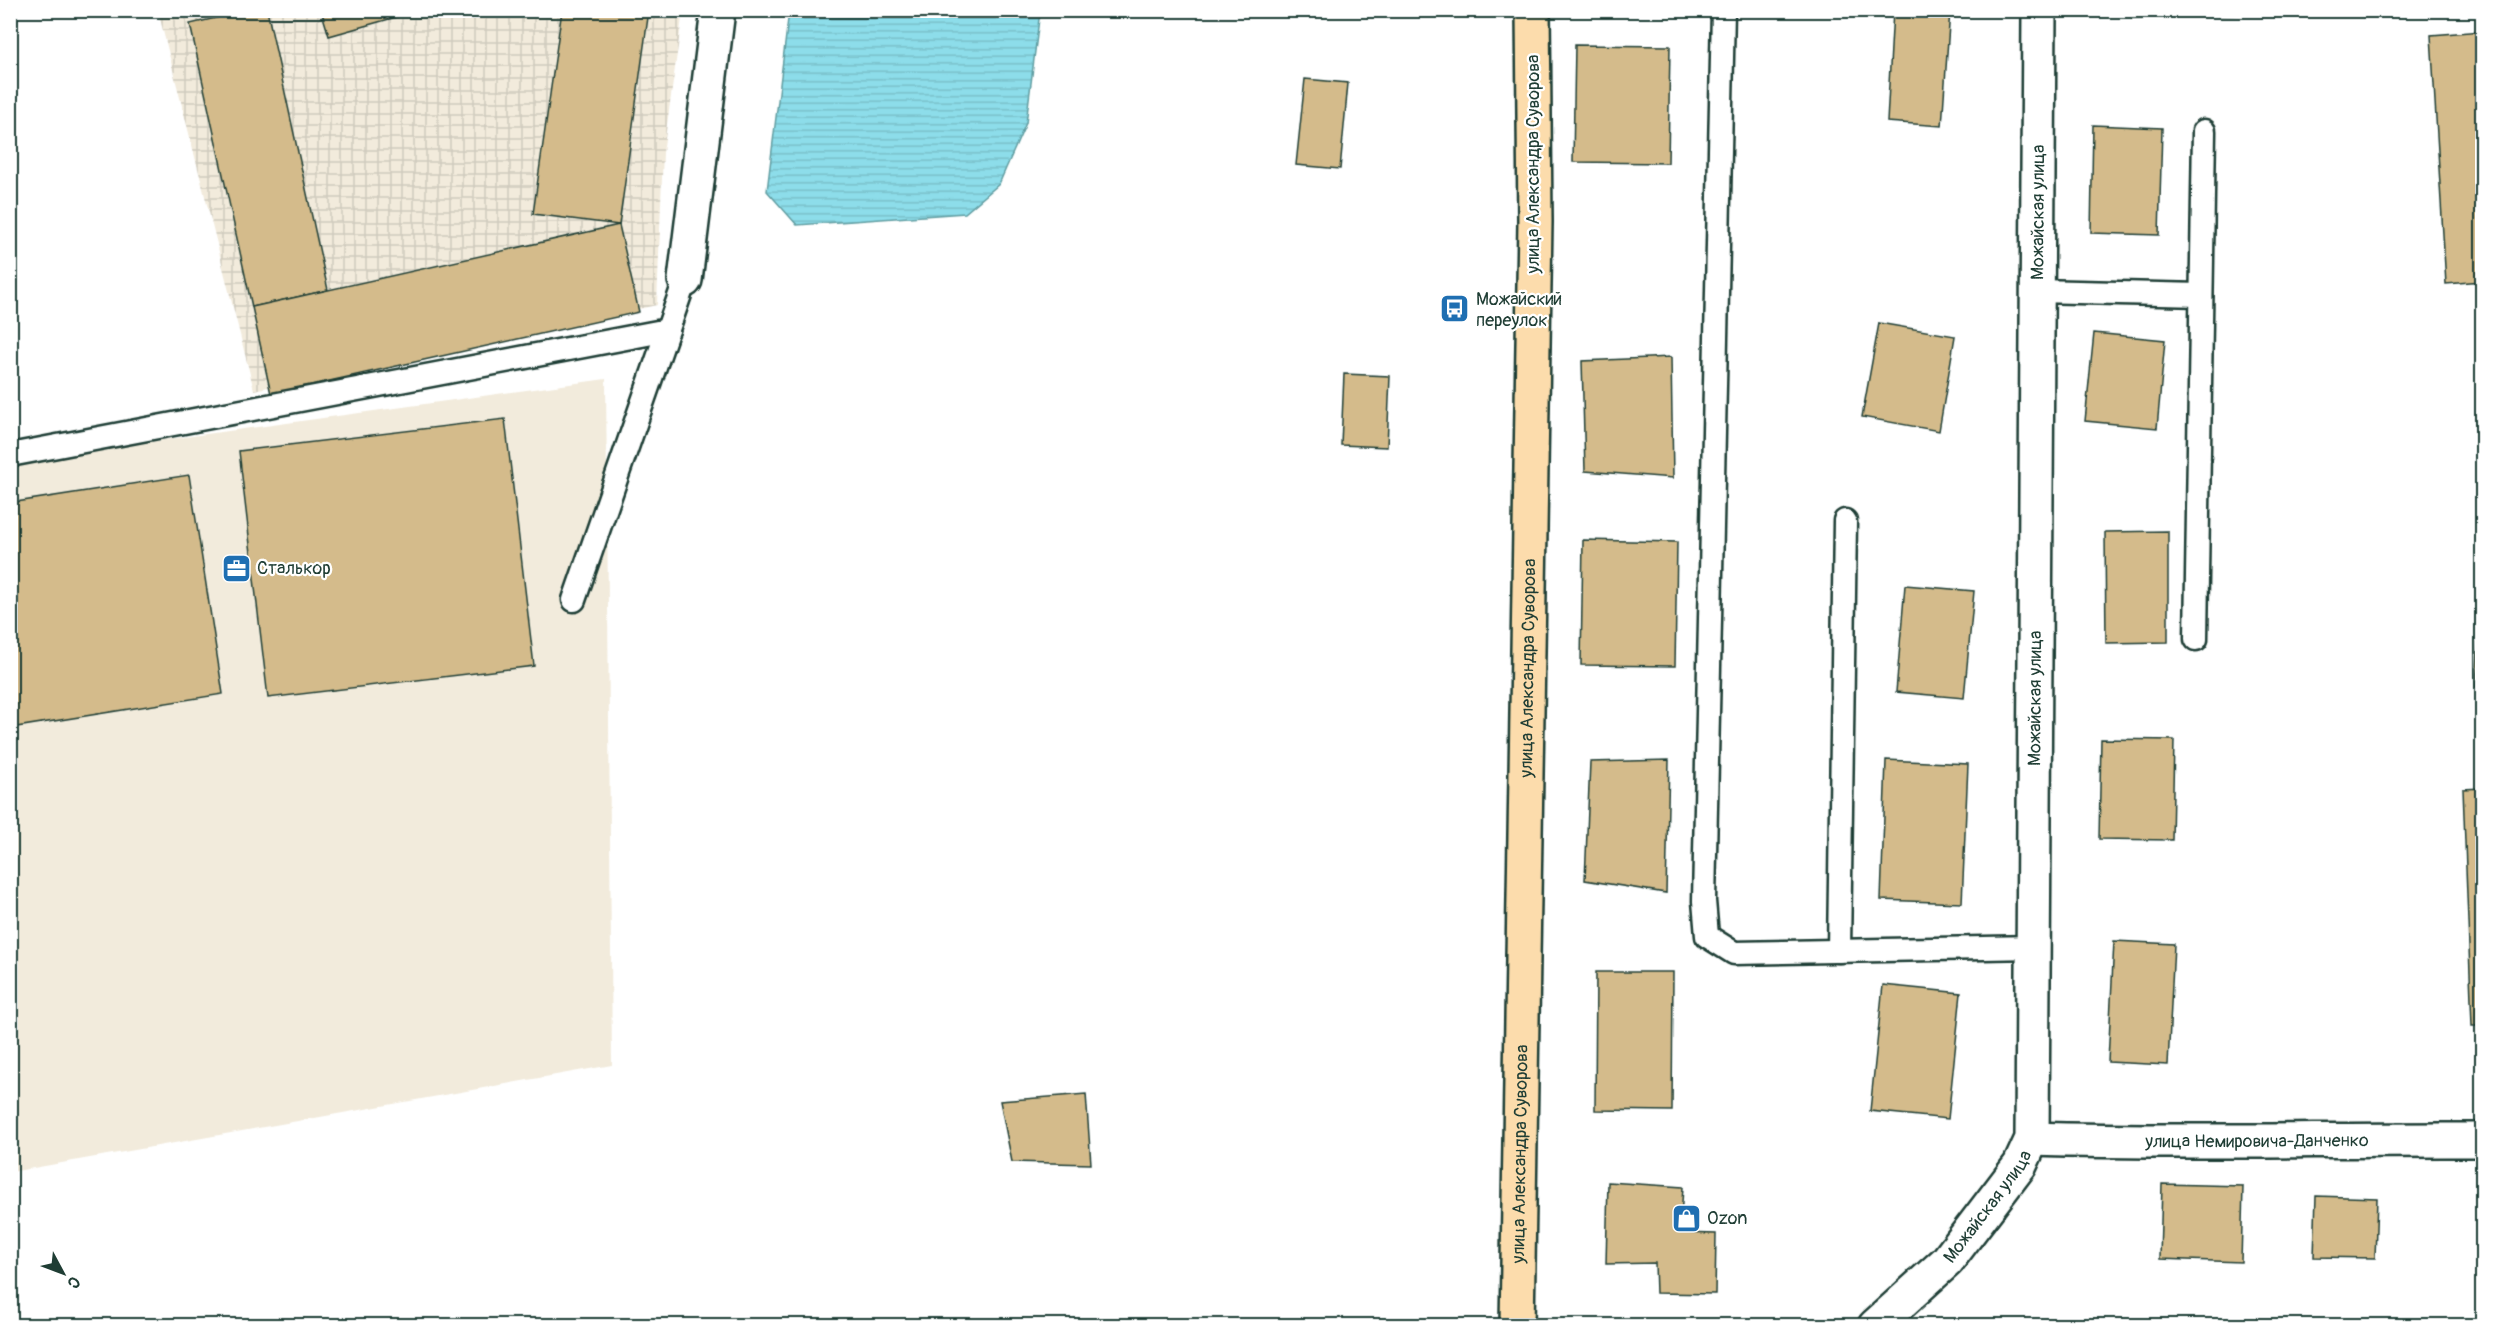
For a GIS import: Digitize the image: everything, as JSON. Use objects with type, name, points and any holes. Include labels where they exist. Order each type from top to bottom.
[{"type":"main road","name":"улица Александра Суворова","points":[[1517,1326],[1535,222],[1533,10]]},
{"type":"street","points":[[685,280],[718,10]]},
{"type":"street","name":"Можайская улица","points":[[1875,1326],[1947,1261],[2020,1165],[2032,1139],[2039,10]]},
{"type":"street","name":"улица Немировича-Данченко","points":[[2032,1139],[2150,1143],[2370,1139],[2482,1140]]},
{"type":"lane","points":[[1723,10],[1705,889],[1707,936],[1734,953],[2034,947]]},
{"type":"lane","points":[[2196,639],[2204,131]]},
{"type":"lane","points":[[574,600],[685,280]]},
{"type":"lane","points":[[2037,291],[2201,295]]},
{"type":"lane","points":[[10,455],[668,330]]},
{"type":"lane","points":[[1839,951],[1845,521]]},
{"type":"shaded area","points":[[158,11],[683,11],[663,153],[657,305],[254,390]]},
{"type":"shaded area","points":[[606,379],[612,1065],[11,1172],[10,461]]},
{"type":"water","points":[[789,11],[1044,11],[1039,19],[1026,123],[999,184],[965,213],[797,225],[767,191]]},
{"type":"building","points":[[250,10],[267,10],[328,290],[252,307],[190,24]]},
{"type":"building","points":[[321,10],[421,10],[329,36]]},
{"type":"building","points":[[562,10],[649,10],[619,225],[533,214]]},
{"type":"building","points":[[1893,10],[1950,10],[1942,126],[1887,122]]},
{"type":"building","points":[[2132,10],[2385,10],[2132,18]]},
{"type":"building","points":[[2482,31],[2482,281],[2446,284],[2431,35]]},
{"type":"building","points":[[1575,45],[1670,46],[1668,163],[1573,162]]},
{"type":"building","points":[[1305,79],[1348,83],[1340,169],[1296,165]]},
{"type":"building","points":[[2093,125],[2162,128],[2159,235],[2091,233]]},
{"type":"building","points":[[619,225],[639,312],[271,394],[252,307]]},
{"type":"building","points":[[1879,323],[1955,336],[1939,431],[1862,417]]},
{"type":"building","points":[[2094,333],[2165,340],[2157,428],[2085,421]]},
{"type":"building","points":[[1671,357],[1673,478],[1585,471],[1582,361]]},
{"type":"building","points":[[1344,374],[1390,376],[1387,447],[1341,445]]},
{"type":"building","points":[[505,419],[534,666],[268,698],[239,451]]},
{"type":"building","points":[[189,475],[223,694],[10,728],[10,503]]},
{"type":"building","points":[[2168,531],[2168,642],[2106,643],[2105,532]]},
{"type":"building","points":[[1583,540],[1677,542],[1675,666],[1581,665]]},
{"type":"building","points":[[2482,560],[2482,687],[2476,687]]},
{"type":"building","points":[[1905,585],[1974,591],[1964,698],[1896,692]]},
{"type":"building","points":[[2101,739],[2174,740],[2172,840],[2099,839]]},
{"type":"building","points":[[1669,760],[1666,893],[1585,880],[1590,762]]},
{"type":"building","points":[[1886,760],[1968,764],[1962,903],[1881,900]]},
{"type":"building","points":[[2482,788],[2482,1026],[2472,1026],[2463,789]]},
{"type":"building","points":[[2114,941],[2174,944],[2168,1065],[2108,1062]]},
{"type":"building","points":[[1596,972],[1673,972],[1672,1111],[1595,1110]]},
{"type":"building","points":[[1883,985],[1961,993],[1948,1119],[1870,1111]]},
{"type":"building","points":[[1086,1094],[1091,1164],[1012,1162],[1000,1101]]},
{"type":"building","points":[[1608,1182],[1683,1187],[1680,1233],[1716,1234],[1715,1294],[1656,1293],[1655,1263],[1606,1264]]},
{"type":"building","points":[[2162,1184],[2243,1186],[2241,1262],[2160,1259]]},
{"type":"building","points":[[2316,1196],[2377,1198],[2375,1258],[2314,1257]]},
{"type":"place","name":"Можайский переулок","points":[[1455,309]]},
{"type":"place","name":"Сталькор","points":[[236,568]]},
{"type":"place","name":"Ozon","points":[[1686,1218]]}]
